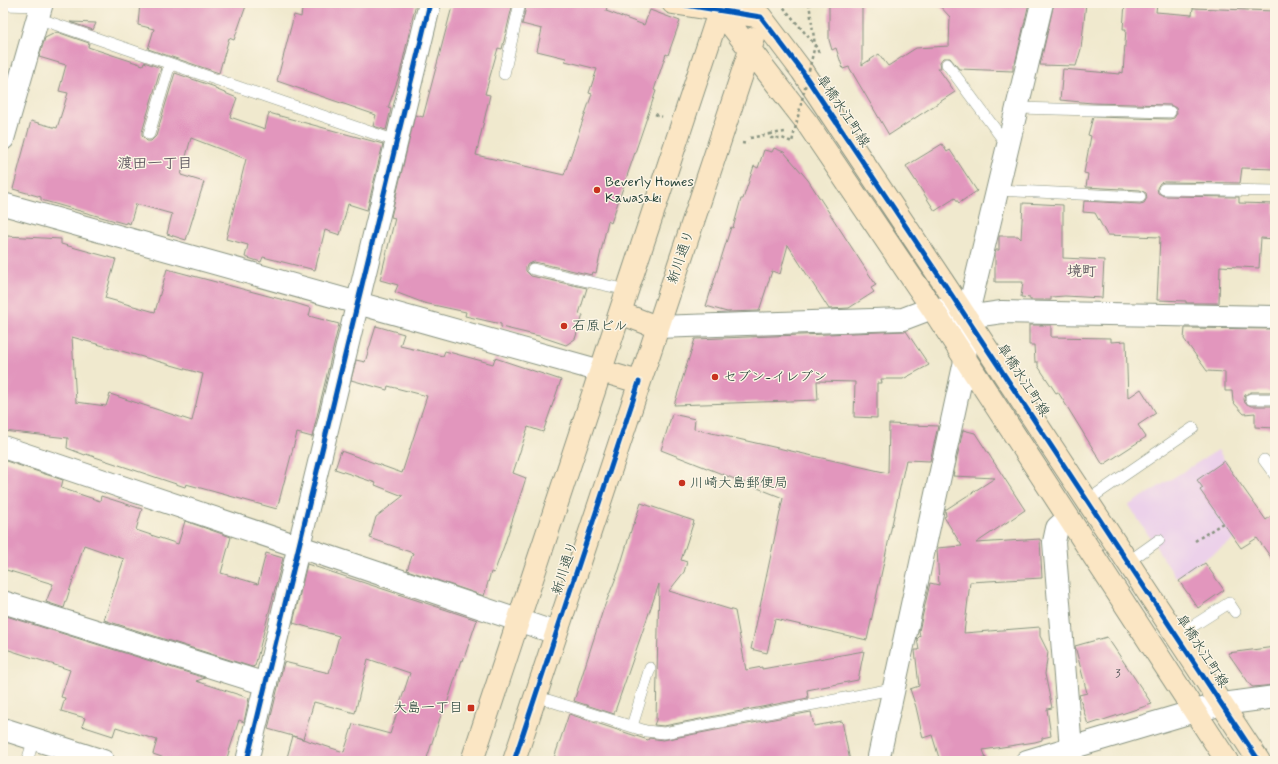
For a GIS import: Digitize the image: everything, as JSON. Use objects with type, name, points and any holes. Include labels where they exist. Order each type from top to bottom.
[{"type":"street","points":[[247,761],[299,548],[356,302],[430,3]]},
{"type":"street","points":[[674,3],[763,10]]},
{"type":"street","points":[[878,761],[892,689],[965,361],[967,317],[1042,3]]},
{"type":"street","points":[[721,7],[751,50],[807,123],[932,308],[965,361],[1227,761]]},
{"type":"street","name":"新川通り","points":[[472,761],[721,7]]},
{"type":"street","points":[[3,139],[40,9]]},
{"type":"street","name":"新川通り","points":[[514,761],[763,10]]},
{"type":"street","name":"皐橋水江町線","points":[[763,10],[1223,704],[1259,761]]},
{"type":"street","points":[[3,204],[639,382]]},
{"type":"street","points":[[620,313],[657,327],[903,319],[932,308],[967,317],[1002,312],[1275,317]]},
{"type":"street","points":[[3,447],[299,548],[556,633]]},
{"type":"street","points":[[1068,518],[1056,528],[1054,542],[1071,755]]},
{"type":"street","points":[[3,602],[266,684]]},
{"type":"street","points":[[1027,761],[1071,755],[1195,712],[1223,704],[1275,697]]},
{"type":"street","points":[[3,729],[103,761]]},
{"type":"lane","points":[[504,74],[520,3]]},
{"type":"lane","points":[[3,5],[40,9],[170,64],[396,141]]},
{"type":"lane","points":[[149,134],[170,64]]},
{"type":"lane","points":[[947,64],[1008,146]]},
{"type":"lane","points":[[1017,108],[1170,112]]},
{"type":"lane","points":[[1164,189],[1275,191]]},
{"type":"lane","points":[[997,190],[1140,197]]},
{"type":"lane","points":[[533,269],[627,290]]},
{"type":"lane","points":[[1251,399],[1275,399]]},
{"type":"lane","points":[[1088,500],[1194,428]]},
{"type":"lane","points":[[1264,460],[1275,475]]},
{"type":"lane","points":[[1128,562],[1159,540]]},
{"type":"lane","points":[[1177,636],[1229,603],[1235,612]]},
{"type":"lane","points":[[632,726],[650,668]]},
{"type":"lane","points":[[535,696],[632,726],[664,733],[892,689]]},
{"type":"lane","points":[[27,761],[34,739]]},
{"type":"path","points":[[780,3],[815,45]]},
{"type":"path","points":[[770,134],[771,138],[782,138],[792,142],[815,45],[808,3]]},
{"type":"path","points":[[750,138],[788,132]]},
{"type":"path","points":[[1195,541],[1223,522]]},
{"type":"shaded area","points":[[1218,450],[1264,520],[1176,578],[1129,505]]},
{"type":"building","points":[[140,3],[247,3],[234,40],[229,38],[219,73],[148,49],[154,29],[138,25]]},
{"type":"building","points":[[303,3],[416,3],[400,73],[388,108],[391,109],[386,130],[373,126],[376,115],[277,81],[294,15],[301,17]]},
{"type":"building","points":[[453,3],[513,3],[502,49],[498,48],[485,94],[490,95],[476,155],[564,175],[592,94],[589,93],[597,69],[565,61],[566,58],[537,51],[542,29],[522,24],[527,3],[608,3],[606,11],[644,25],[650,10],[680,21],[668,55],[666,54],[654,90],[656,91],[611,223],[608,221],[596,273],[593,272],[592,275],[534,262],[528,264],[526,267],[526,271],[531,276],[587,288],[579,314],[583,315],[575,339],[566,345],[539,336],[501,327],[501,324],[465,316],[466,312],[424,303],[395,292],[398,285],[380,280],[395,218],[391,217],[415,115],[423,117]]},
{"type":"building","points":[[829,3],[862,3],[862,65],[879,54],[888,66],[916,48],[949,46],[950,17],[937,3],[1029,3],[1015,64],[1013,64],[1013,71],[959,69],[950,58],[943,58],[940,62],[941,68],[938,68],[955,92],[889,135],[849,67],[843,69],[836,48],[832,50],[829,40]]},
{"type":"building","points":[[1054,3],[1086,3],[1081,49],[1076,66],[1040,65]]},
{"type":"building","points":[[1125,3],[1157,3],[1156,12],[1192,15],[1193,8],[1275,11],[1275,169],[1242,168],[1240,183],[1164,182],[1160,183],[1157,188],[1158,193],[1164,196],[1239,197],[1239,203],[1275,204],[1275,239],[1261,238],[1259,268],[1220,266],[1219,303],[1186,303],[1186,301],[1157,300],[1160,237],[1107,235],[1095,213],[1083,212],[1084,201],[1140,204],[1144,203],[1147,198],[1146,193],[1140,190],[1086,187],[1088,174],[1084,173],[1091,136],[1088,135],[1093,117],[1170,119],[1174,118],[1177,113],[1176,108],[1170,105],[1092,103],[1060,100],[1063,69],[1123,73],[1126,29],[1123,29]]},
{"type":"building","points":[[70,22],[96,23],[93,30]]},
{"type":"building","points":[[57,32],[89,43],[88,47],[143,65],[144,62],[161,68],[142,132],[142,136],[147,141],[151,141],[156,136],[175,73],[215,87],[215,89],[237,98],[230,117],[265,129],[269,113],[383,144],[367,210],[348,204],[340,235],[325,230],[315,270],[263,257],[261,262],[245,257],[248,245],[226,239],[246,159],[191,138],[181,175],[204,182],[186,240],[167,234],[172,214],[136,204],[130,224],[126,222],[126,224],[41,200],[41,197],[13,189],[31,121],[57,128],[68,93],[59,91],[66,65],[39,57],[45,38]]},
{"type":"building","points":[[942,144],[947,152],[950,150],[977,191],[959,203],[955,198],[935,211],[906,166]]},
{"type":"building","points":[[774,148],[784,152],[808,180],[876,285],[871,288],[874,292],[849,308],[829,309],[788,245],[780,274],[772,271],[759,311],[727,312],[706,306],[731,227],[733,228],[741,199],[743,199],[754,166],[758,168],[764,150],[772,152]]},
{"type":"building","points":[[1023,203],[1063,205],[1063,258],[1104,260],[1102,298],[1065,296],[1051,297],[1051,300],[1030,300],[1030,298],[1021,297],[1023,282],[995,282],[995,254],[996,250],[999,250],[999,236],[1018,236],[1021,239]]},
{"type":"building","points":[[7,236],[61,239],[61,244],[116,259],[105,298],[155,312],[167,269],[311,308],[309,316],[339,324],[312,437],[297,433],[277,509],[186,484],[185,487],[86,454],[85,455],[67,448],[68,438],[3,431],[3,280]],"holes":[[[72,337],[203,374],[192,421],[110,394],[106,406],[76,402]]]},
{"type":"building","points":[[1029,325],[1051,325],[1051,337],[1111,338],[1111,342],[1126,341],[1128,398],[1141,389],[1156,413],[1138,425],[1146,437],[1103,465],[1058,392],[1056,393],[1038,366],[1038,362],[1035,362],[1034,345],[1029,345]]},
{"type":"building","points":[[376,326],[404,334],[400,346],[443,356],[445,351],[493,364],[495,358],[561,380],[543,432],[528,427],[513,473],[526,478],[504,546],[494,573],[491,572],[484,596],[407,570],[413,553],[370,538],[376,517],[403,496],[375,485],[376,483],[335,469],[341,451],[402,473],[427,396],[388,386],[387,390],[351,380],[356,360],[365,362]]},
{"type":"building","points":[[1185,328],[1275,329],[1275,392],[1251,392],[1245,395],[1244,399],[1245,403],[1251,406],[1275,406],[1275,428],[1255,427],[1255,413],[1244,414],[1233,402],[1232,391],[1225,391],[1225,372],[1207,371],[1184,339]]},
{"type":"building","points":[[906,331],[929,365],[903,379],[881,379],[882,383],[877,383],[877,418],[854,417],[855,382],[817,381],[818,400],[674,405],[695,339]]},
{"type":"building","points":[[672,414],[695,419],[694,429],[888,473],[889,424],[938,426],[930,461],[906,460],[867,640],[775,619],[767,653],[751,649],[783,498],[661,450]]},
{"type":"building","points":[[963,430],[975,433],[1025,510],[976,543],[1040,539],[1042,578],[970,582],[964,633],[1040,627],[1040,636],[1048,652],[1045,674],[1052,708],[1047,709],[1051,736],[1042,738],[1042,740],[1035,742],[983,750],[986,758],[974,761],[940,761],[932,735],[923,738],[910,689],[919,686],[915,650],[919,650],[917,639],[920,636],[919,631],[930,583],[939,585],[937,548],[962,546],[944,517],[946,516],[945,510],[995,478],[953,476]]},
{"type":"building","points":[[3,460],[63,480],[61,488],[100,501],[101,496],[142,509],[136,530],[178,544],[185,521],[231,537],[221,573],[258,584],[266,553],[283,558],[255,666],[252,667],[104,620],[124,559],[84,545],[64,608],[46,602],[53,584],[3,569]]},
{"type":"building","points":[[1224,461],[1266,520],[1275,513],[1275,563],[1257,538],[1241,548],[1200,490],[1203,488],[1197,480]]},
{"type":"building","points":[[641,503],[694,521],[681,560],[687,562],[684,572],[669,591],[735,611],[746,670],[762,667],[762,669],[864,651],[858,680],[807,690],[808,698],[664,726],[654,725],[656,720],[659,584],[614,714],[574,701],[603,610],[619,570]]},
{"type":"building","points":[[1205,563],[1224,590],[1198,608],[1179,581]]},
{"type":"building","points":[[307,564],[477,620],[463,661],[461,660],[446,707],[444,706],[426,761],[286,761],[293,736],[268,729],[284,662],[329,673],[339,636],[293,623]],"holes":[[[368,659],[410,673],[390,734],[353,724],[344,752],[298,738],[303,739],[314,702],[355,713]]]},
{"type":"building","points":[[3,615],[205,678],[196,681],[249,698],[244,722],[239,720],[226,761],[173,761],[153,754],[157,740],[116,727],[113,736],[82,726],[85,718],[61,711],[65,698],[61,697],[70,670],[3,648]]},
{"type":"building","points":[[1107,637],[1152,704],[1088,725],[1079,695],[1087,693],[1075,646]]},
{"type":"building","points":[[1275,647],[1275,685],[1251,686],[1228,653]]},
{"type":"building","points":[[811,712],[814,726],[842,721],[850,761],[553,761],[569,714],[648,740],[649,738],[663,740]]},
{"type":"cycle path","points":[[247,761],[430,3]]},
{"type":"cycle path","points":[[673,3],[761,17],[802,71],[1259,761]]},
{"type":"cycle path","points":[[514,761],[639,382]]},
{"type":"place","name":"Beverly Homes Kawasaki","points":[[597,190]]},
{"type":"place","name":"石原ビル","points":[[564,326]]},
{"type":"place","name":"セブン-イレブン","points":[[715,377]]},
{"type":"place","name":"川崎大島郵便局","points":[[682,483]]},
{"type":"place","name":"大島一丁目","points":[[471,708]]},
{"type":"district","name":"渡田一丁目","points":[[155,164]]},
{"type":"district","name":"境町","points":[[1082,272]]}]
